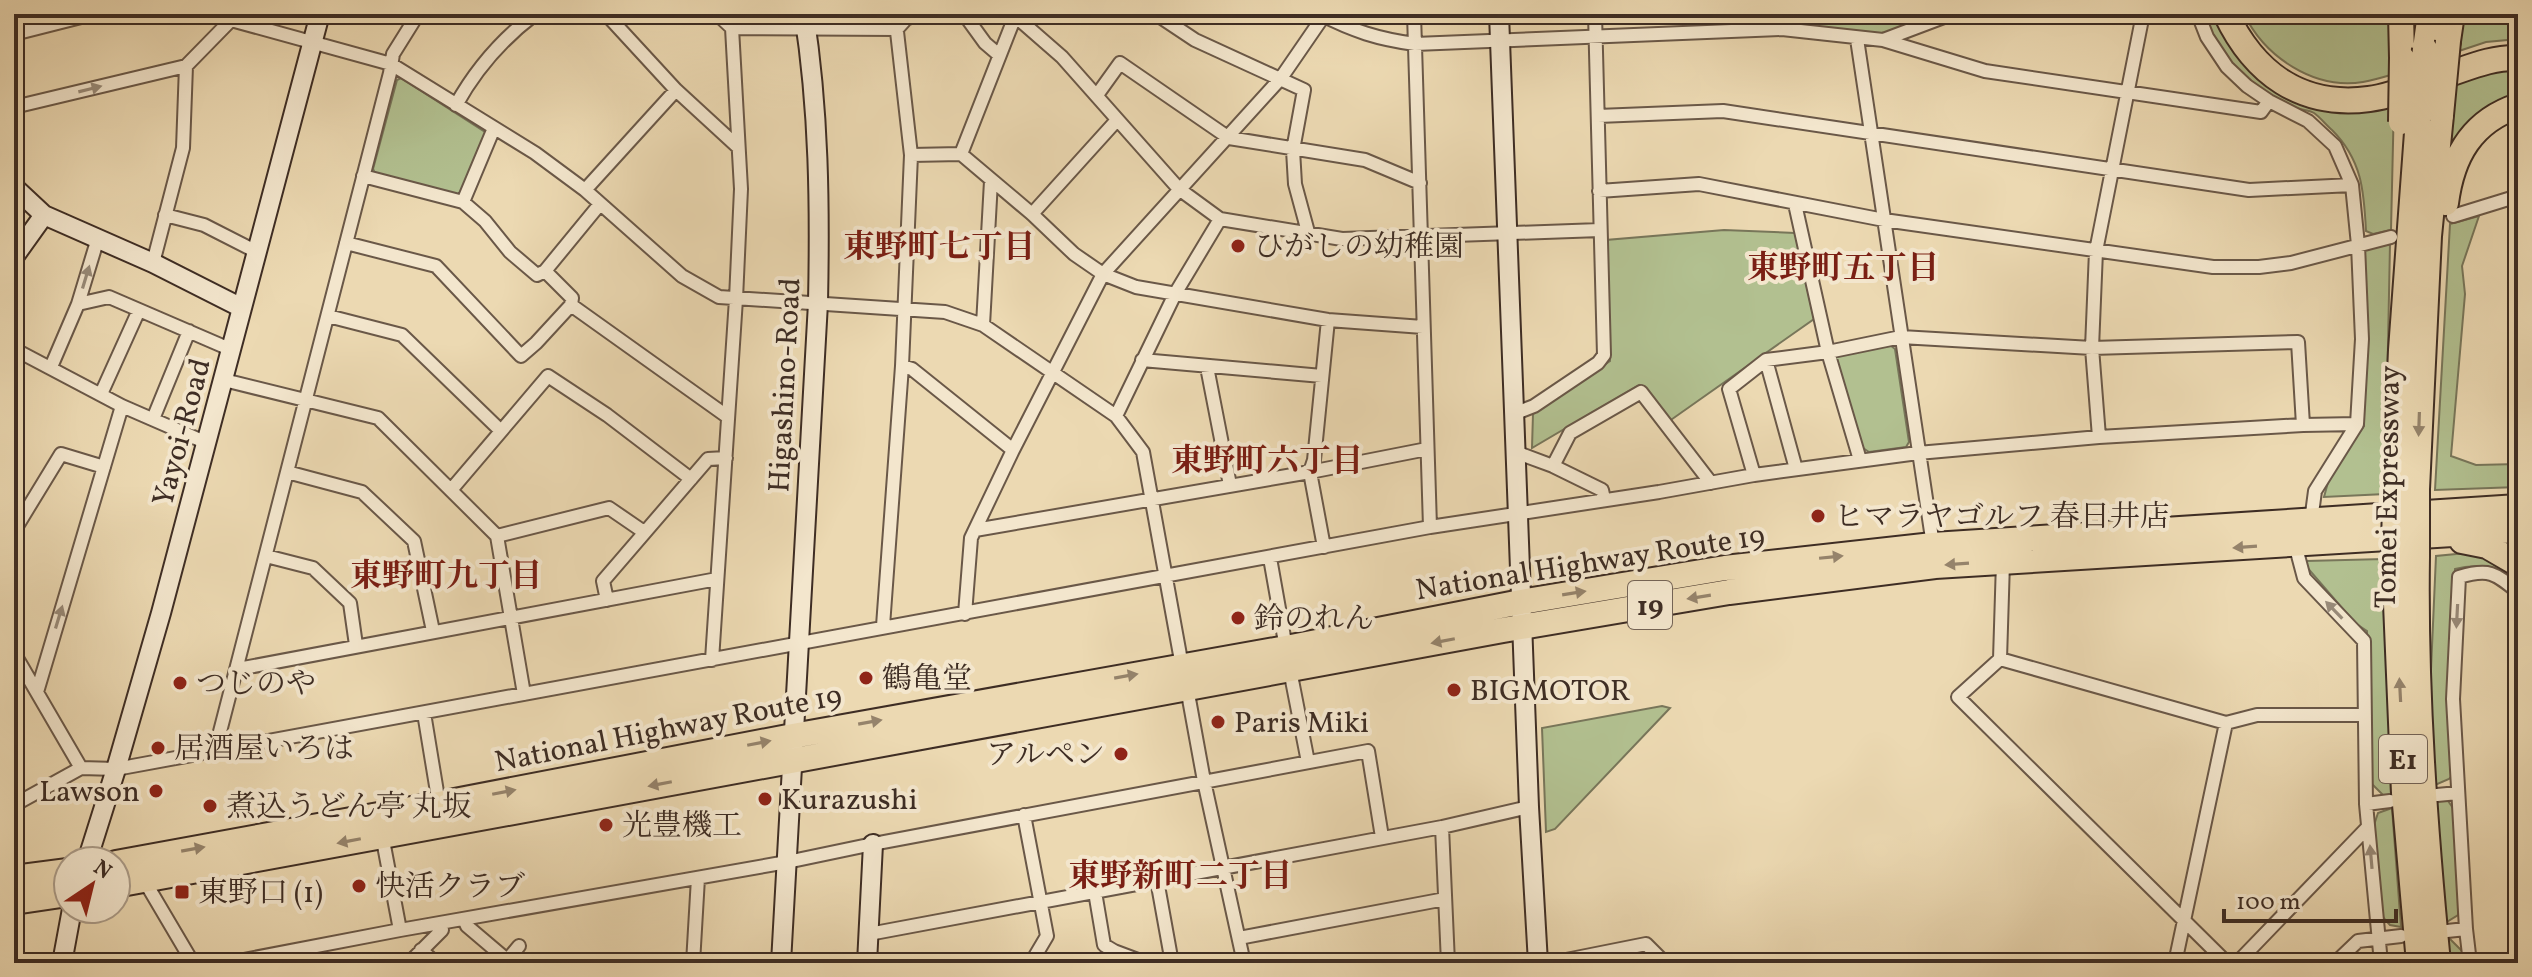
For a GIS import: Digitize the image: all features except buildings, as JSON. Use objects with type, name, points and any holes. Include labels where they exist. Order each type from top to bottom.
[{"type":"highway","points":[[2226,14],[2243,47],[2257,63],[2291,87],[2326,99],[2371,99],[2494,58],[2518,58]]},
{"type":"highway","points":[[2238,14],[2265,55],[2298,79],[2330,89],[2370,89],[2476,51],[2494,46],[2518,45]]},
{"type":"highway","points":[[2401,14],[2414,53]]},
{"type":"highway","name":"Tomei Expressway","points":[[2419,963],[2404,793],[2405,556],[2420,119],[2414,53],[2430,14]]},
{"type":"highway","name":"Tomei Expressway","points":[[2420,119],[2448,41],[2452,14]]},
{"type":"highway","points":[[2412,355],[2436,288],[2449,183],[2457,157],[2480,126],[2503,111],[2518,106]]},
{"type":"highway","points":[[2429,513],[2446,502],[2518,498]]},
{"type":"highway","name":"National Highway Route 19","points":[[132,860],[439,804],[792,748],[1288,659],[1522,614],[1725,568],[1933,545],[2518,507]]},
{"type":"highway","name":"National Highway Route 19","points":[[1522,614],[1935,566],[2518,530]]},
{"type":"highway","points":[[2349,539],[2367,545],[2467,541],[2487,546],[2518,564]]},
{"type":"highway","name":"Tomei Expressway","points":[[2405,556],[2416,620],[2438,963]]},
{"type":"highway","name":"National Highway Route 19","points":[[132,882],[382,835],[792,748]]},
{"type":"highway","points":[[14,878],[52,873]]},
{"type":"highway","points":[[14,902],[52,896]]},
{"type":"street","points":[[14,34],[93,14]]},
{"type":"street","name":"Yayoi-Road","points":[[92,845],[207,443],[320,14]]},
{"type":"street","points":[[215,751],[393,54],[418,14]]},
{"type":"street","points":[[456,105],[472,77],[514,31],[535,14]]},
{"type":"street","points":[[606,14],[676,90],[738,147]]},
{"type":"street","points":[[717,14],[732,28],[806,22],[897,29]]},
{"type":"street","points":[[712,660],[741,189],[729,14]]},
{"type":"street","points":[[883,626],[902,366],[911,155],[895,14]]},
{"type":"street","points":[[897,29],[906,19],[917,14]]},
{"type":"street","points":[[964,14],[985,43],[999,55]]},
{"type":"street","points":[[1156,14],[1195,40],[1304,90],[1293,150],[1295,184],[1308,232]]},
{"type":"street","points":[[1414,14],[1430,527]]},
{"type":"street","points":[[1499,14],[1529,807],[1538,963]]},
{"type":"street","points":[[1516,413],[1534,406],[1598,363],[1604,355],[1595,14]]},
{"type":"street","points":[[1756,14],[1782,29]]},
{"type":"street","points":[[1883,40],[1952,14]]},
{"type":"street","points":[[2099,437],[2092,348],[2096,251],[2143,14]]},
{"type":"street","points":[[2198,14],[2207,37],[2227,67],[2269,101],[2308,121],[2335,146],[2352,185],[2362,339],[2357,424],[2315,491],[2311,521]]},
{"type":"street","points":[[961,154],[1016,15],[1062,57],[1179,189],[1220,219],[1342,239],[1600,230]]},
{"type":"street","points":[[965,614],[971,538],[1103,274],[1281,78],[1323,15],[1348,29],[1382,40],[1415,44],[1782,29],[1883,40],[1985,71],[2261,112],[2269,101]]},
{"type":"street","points":[[14,107],[186,66],[230,17],[391,64],[535,153],[585,190],[682,276],[719,297],[945,312],[983,325],[1116,416],[1143,452],[1204,781],[1244,963]]},
{"type":"street","name":"Higashino-Road","points":[[781,963],[818,303],[818,133],[806,22]]},
{"type":"street","points":[[1857,39],[1933,545]]},
{"type":"street","points":[[1097,95],[1120,63],[1229,138],[1365,160],[1420,183]]},
{"type":"street","points":[[153,263],[183,148],[186,66]]},
{"type":"street","points":[[585,190],[676,90]]},
{"type":"street","points":[[1598,116],[1723,111],[2249,190],[2352,185]]},
{"type":"street","points":[[1032,214],[1117,120]]},
{"type":"street","points":[[463,202],[494,128]]},
{"type":"street","points":[[911,155],[961,154],[1074,254],[1103,274],[1136,287],[1328,320],[1423,327]]},
{"type":"street","points":[[363,176],[463,202],[485,221],[510,252],[537,275],[545,271],[600,204]]},
{"type":"street","points":[[983,325],[991,181]]},
{"type":"street","points":[[1599,191],[1699,184],[1884,220],[2213,267],[2291,263],[2391,237]]},
{"type":"street","points":[[14,187],[44,215],[153,263],[242,308]]},
{"type":"street","points":[[2453,216],[2518,196]]},
{"type":"street","points":[[1795,204],[1828,352],[1860,460]]},
{"type":"street","points":[[14,257],[44,215]]},
{"type":"street","points":[[165,215],[204,225],[257,252]]},
{"type":"street","points":[[1116,416],[1175,294],[1220,219]]},
{"type":"street","points":[[51,367],[78,304],[98,238]]},
{"type":"street","points":[[346,243],[436,266],[521,356],[571,305],[572,298],[545,271]]},
{"type":"street","points":[[78,304],[109,297],[232,350]]},
{"type":"street","points":[[571,305],[728,417]]},
{"type":"street","points":[[101,394],[139,310]]},
{"type":"street","points":[[328,316],[402,335],[501,431]]},
{"type":"street","points":[[1324,547],[1310,472],[1314,460],[1328,320]]},
{"type":"street","points":[[153,419],[189,331]]},
{"type":"street","points":[[1754,475],[1729,389],[1766,360],[1828,352],[1901,337],[2092,348],[2298,342],[2303,425]]},
{"type":"street","points":[[14,349],[122,406],[207,443]]},
{"type":"street","points":[[1142,360],[1322,376]]},
{"type":"street","points":[[1766,360],[1796,469]]},
{"type":"street","points":[[902,366],[912,369],[1013,450]]},
{"type":"street","points":[[1207,367],[1230,485]]},
{"type":"street","points":[[451,490],[548,376],[607,415],[691,479]]},
{"type":"street","points":[[224,380],[378,418],[497,536],[524,694]]},
{"type":"street","points":[[1553,466],[1570,433],[1641,392],[1711,483]]},
{"type":"street","points":[[37,692],[122,406]]},
{"type":"street","points":[[14,805],[81,768],[116,769],[1430,527],[1754,475],[1918,453],[2099,437],[2357,424]]},
{"type":"street","points":[[975,530],[1427,449]]},
{"type":"street","points":[[1518,453],[1602,490],[1604,499]]},
{"type":"street","points":[[14,531],[61,454],[104,467]]},
{"type":"street","points":[[607,600],[603,581],[644,532],[708,459],[726,458]]},
{"type":"street","points":[[287,472],[362,492],[414,541],[433,631]]},
{"type":"street","points":[[497,536],[609,508],[644,532]]},
{"type":"street","points":[[2295,544],[2304,578],[2364,641],[2366,804],[2381,963]]},
{"type":"street","points":[[266,556],[313,568],[350,603],[356,645]]},
{"type":"street","points":[[1270,558],[1308,762]]},
{"type":"street","points":[[2003,562],[2000,659],[1958,697],[2227,963]]},
{"type":"street","points":[[2470,963],[2453,699],[2459,577],[2479,571],[2497,575],[2518,592]]},
{"type":"street","points":[[238,669],[717,579]]},
{"type":"street","points":[[14,653],[81,768]]},
{"type":"street","points":[[2000,659],[2226,723],[2257,715],[2365,715]]},
{"type":"street","points":[[424,713],[439,804]]},
{"type":"street","points":[[2175,963],[2226,723]]},
{"type":"street","points":[[228,963],[296,957],[400,930],[787,862],[1368,751],[1382,837]]},
{"type":"street","points":[[2437,795],[2458,793]]},
{"type":"street","points":[[2366,804],[2390,801]]},
{"type":"street","points":[[869,934],[1442,827],[1529,807]]},
{"type":"street","points":[[1024,815],[1047,936],[1031,963]]},
{"type":"street","points":[[1442,827],[1448,963]]},
{"type":"street","points":[[2237,963],[2368,827]]},
{"type":"street","points":[[382,835],[400,930]]},
{"type":"street","points":[[867,963],[873,844]]},
{"type":"street","points":[[677,963],[693,962],[698,878]]},
{"type":"street","points":[[144,880],[193,963]]},
{"type":"street","points":[[1157,880],[1172,963]]},
{"type":"street","points":[[1095,892],[1104,945],[1146,963]]},
{"type":"street","points":[[1239,938],[1445,899]]},
{"type":"street","points":[[464,919],[467,926],[506,962],[519,946]]},
{"type":"street","points":[[409,963],[442,930],[441,923]]},
{"type":"street","points":[[62,963],[69,925]]},
{"type":"street","points":[[2447,931],[2466,929]]},
{"type":"street","points":[[2335,963],[2358,941],[2401,936]]},
{"type":"street","points":[[1551,963],[1646,944],[1665,963]]},
{"type":"street","points":[[421,950],[436,963]]},
{"type":"street","points":[[1105,963],[1114,951]]},
{"type":"green space","points":[[1770,14],[1939,14],[1887,35],[1817,28]]},
{"type":"green space","points":[[2204,14],[2217,14],[2262,78],[2394,100],[2391,230],[2373,234],[2366,231],[2360,177],[2342,141],[2314,113],[2281,101],[2240,71],[2218,44]]},
{"type":"green space","points":[[2244,14],[2395,14],[2394,74],[2345,83],[2309,75],[2278,57],[2253,30]]},
{"type":"green space","points":[[2462,14],[2518,14],[2518,39],[2486,42],[2456,52]]},
{"type":"green space","points":[[2518,63],[2518,96],[2445,175],[2453,82]]},
{"type":"green space","points":[[401,78],[487,136],[463,192],[458,195],[375,173],[373,169],[397,80]]},
{"type":"green space","points":[[2479,216],[2462,266],[2465,294],[2451,456],[2476,465],[2518,464],[2518,487],[2435,490],[2450,224]]},
{"type":"green space","points":[[1724,230],[1795,233],[1814,319],[1668,422],[1639,385],[1532,448],[1533,414],[1610,361],[1606,240]]},
{"type":"green space","points":[[2390,244],[2385,494],[2324,497],[2330,475],[2364,426],[2364,250]]},
{"type":"green space","points":[[1890,345],[1895,349],[1909,442],[1906,447],[1869,452],[1863,448],[1835,359],[1838,354]]},
{"type":"green space","points":[[2477,552],[2518,570],[2518,584],[2488,568],[2473,566],[2455,569],[2450,677],[2453,775],[2435,785],[2430,692],[2436,556]]},
{"type":"green space","points":[[2384,559],[2391,796],[2385,797],[2370,782],[2367,631],[2355,623],[2305,565],[2306,561]]},
{"type":"green space","points":[[1662,706],[1670,708],[1555,829],[1546,832],[1542,728]]},
{"type":"green space","points":[[2446,798],[2455,811],[2460,909],[2458,915],[2445,923],[2435,799]]},
{"type":"green space","points":[[2392,808],[2401,927],[2390,925],[2380,914],[2373,828],[2378,813]]},
{"type":"green space","points":[[2450,939],[2463,952],[2464,963],[2449,963],[2446,940]]},
{"type":"place","name":"ひがしの幼稚園","points":[[1238,246]]},
{"type":"place","name":"ヒマラヤゴルフ 春日井店","points":[[1818,516]]},
{"type":"place","name":"鈴のれん","points":[[1238,618]]},
{"type":"place","name":"鶴亀堂","points":[[866,678]]},
{"type":"place","name":"つじのや","points":[[180,683]]},
{"type":"place","name":"BIGMOTOR","points":[[1454,690]]},
{"type":"place","name":"Paris Miki","points":[[1218,722]]},
{"type":"place","name":"居酒屋いろは","points":[[158,748]]},
{"type":"place","name":"アルペン","points":[[1121,754]]},
{"type":"place","name":"Lawson","points":[[156,791]]},
{"type":"place","name":"Kurazushi","points":[[765,799]]},
{"type":"place","name":"煮込うどん亭 丸坂","points":[[210,806]]},
{"type":"place","name":"光豊機工","points":[[606,825]]},
{"type":"place","name":"快活クラブ","points":[[359,886]]},
{"type":"place","name":"東野口 (1)","points":[[182,892]]},
{"type":"district","name":"東野町七丁目","points":[[939,246]]},
{"type":"district","name":"東野町五丁目","points":[[1843,267]]},
{"type":"district","name":"東野町六丁目","points":[[1267,460]]},
{"type":"district","name":"東野町九丁目","points":[[446,575]]},
{"type":"district","name":"東野新町二丁目","points":[[1180,875]]}]
